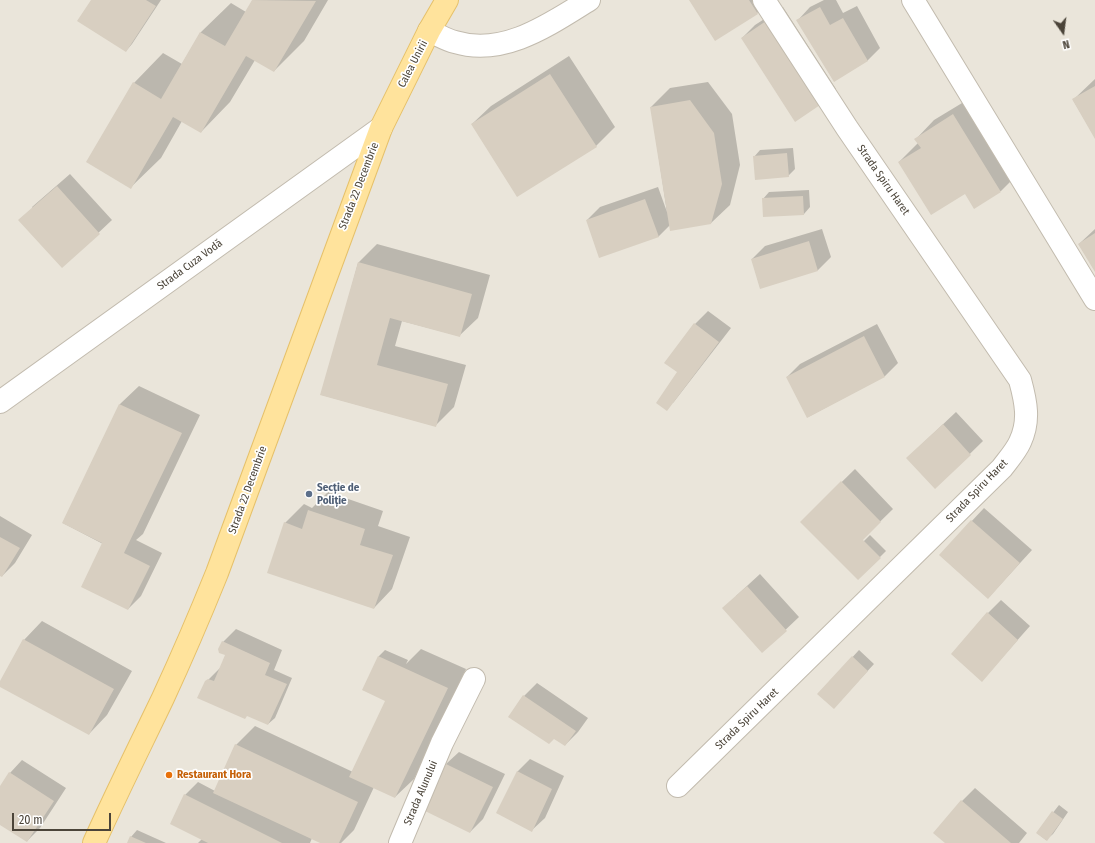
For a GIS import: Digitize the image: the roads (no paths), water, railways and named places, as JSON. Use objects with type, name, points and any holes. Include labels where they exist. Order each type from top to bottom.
[{"type":"main road","name":"Calea Unirii","points":[[381,128],[429,31],[447,0]]},
{"type":"main road","name":"Strada 22 Decembrie","points":[[94,843],[163,698],[214,580],[381,128]]},
{"type":"street","points":[[429,31],[454,42],[482,46],[510,42],[544,28],[589,0]]},
{"type":"street","name":"Strada Spiru Haret","points":[[678,786],[1002,468],[1020,443],[1025,426],[1026,403],[1020,380],[847,128],[764,0]]},
{"type":"street","points":[[913,0],[1095,300]]},
{"type":"street","name":"Strada Cuza Vodă","points":[[0,402],[381,128]]},
{"type":"street","name":"Strada Alunului","points":[[400,843],[442,743],[474,679]]},
{"type":"place","name":"Secție de Poliție","points":[[309,494]]},
{"type":"place","name":"Restaurant Hora","points":[[169,775]]}]
